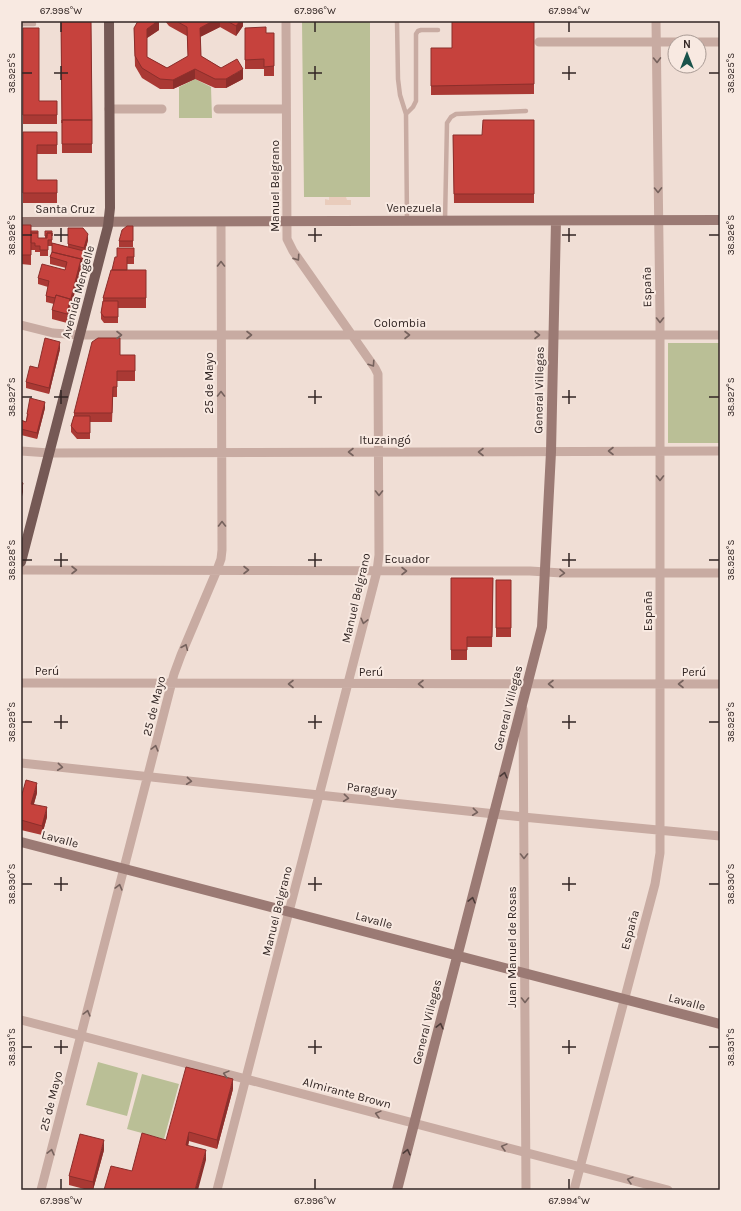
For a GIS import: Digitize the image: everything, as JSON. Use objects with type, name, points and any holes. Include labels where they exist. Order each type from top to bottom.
[{"type":"main road","name":"Avenida Mengelle","points":[[22,557],[50,453],[108,222],[110,208],[109,21]]},
{"type":"street","name":"Manuel Belgrano","points":[[217,1190],[377,571],[379,552],[378,374],[290,247],[288,239],[286,21]]},
{"type":"street","name":"España","points":[[574,1190],[657,876],[660,854],[660,335],[656,21]]},
{"type":"street","points":[[539,42],[667,42]]},
{"type":"street","points":[[707,42],[720,42]]},
{"type":"street","points":[[109,109],[162,109]]},
{"type":"street","points":[[218,109],[286,109]]},
{"type":"street","name":"General Villegas","points":[[397,1190],[542,627],[551,452],[556,220]]},
{"type":"street","name":"Venezuela","points":[[108,222],[720,220]]},
{"type":"street","name":"Santa Cruz","points":[[21,222],[108,222]]},
{"type":"street","name":"25 de Mayo","points":[[41,1190],[172,684],[181,655],[221,559],[220,222]]},
{"type":"street","name":"Colombia","points":[[21,325],[53,333],[80,335],[720,335]]},
{"type":"street","name":"Ituzaingó","points":[[21,451],[50,453],[720,451]]},
{"type":"street","name":"Ecuador","points":[[21,570],[720,573]]},
{"type":"street","name":"Perú","points":[[21,683],[720,684]]},
{"type":"street","name":"Juan Manuel de Rosas","points":[[523,704],[526,1190]]},
{"type":"street","name":"Paraguay","points":[[21,763],[494,814],[720,836]]},
{"type":"street","name":"Lavalle","points":[[21,842],[720,1024]]},
{"type":"street","name":"Almirante Brown","points":[[21,1020],[668,1190]]},
{"type":"lane","points":[[397,21],[398,80],[400,95],[406,114],[407,221]]},
{"type":"lane","points":[[21,24],[34,24]]},
{"type":"lane","points":[[406,114],[413,107],[416,101],[416,34],[421,30],[438,30]]},
{"type":"lane","points":[[445,221],[447,123],[451,117],[456,114],[526,111]]},
{"type":"green space","points":[[302,21],[370,21],[370,197],[304,197]]},
{"type":"green space","points":[[195,79],[211,87],[212,118],[179,118],[179,87]]},
{"type":"green space","points":[[668,343],[720,343],[720,443],[668,443]]},
{"type":"green space","points":[[98,1062],[138,1073],[127,1116],[86,1105]]},
{"type":"green space","points":[[142,1074],[179,1084],[164,1139],[127,1129]]},
{"type":"shaded area","points":[[329,197],[346,197],[347,200],[351,200],[351,205],[325,205],[325,199],[329,200]]},
{"type":"building","points":[[61,21],[91,21],[92,120],[62,120],[62,123]]},
{"type":"building","points":[[138,21],[158,21],[147,29],[147,57],[167,68],[188,56],[187,27],[176,21],[213,21],[200,28],[201,56],[221,68],[237,59],[243,69],[226,79],[215,79],[195,69],[173,80],[160,79],[142,68],[135,56],[134,28]]},
{"type":"building","points":[[227,21],[240,21],[236,26]]},
{"type":"building","points":[[452,21],[534,21],[534,84],[431,86],[431,48],[452,48]]},
{"type":"building","points":[[266,27],[266,33],[274,33],[274,66],[264,67],[264,59],[245,60],[245,28]]},
{"type":"building","points":[[23,28],[39,28],[39,101],[57,101],[57,115],[23,115]]},
{"type":"building","points":[[62,120],[92,120],[92,144],[62,144]]},
{"type":"building","points":[[483,120],[534,120],[534,194],[454,194],[453,135],[482,135]]},
{"type":"building","points":[[23,132],[57,132],[57,145],[37,145],[37,180],[57,180],[57,193],[23,193]]},
{"type":"building","points":[[21,225],[31,225],[31,255],[21,255]]},
{"type":"building","points":[[127,226],[133,226],[133,241],[119,241],[122,230]]},
{"type":"building","points":[[68,228],[83,228],[88,234],[84,248],[68,244]]},
{"type":"building","points":[[31,231],[38,231],[38,233],[31,233]]},
{"type":"building","points":[[45,231],[52,231],[52,233],[47,233],[47,236],[45,236]]},
{"type":"building","points":[[31,233],[38,233],[38,238],[47,238],[47,233],[52,233],[52,240],[48,240],[48,250],[40,250],[40,246],[35,246],[35,243],[31,243]]},
{"type":"building","points":[[52,243],[84,251],[81,262],[81,259],[52,252]]},
{"type":"building","points":[[117,248],[134,248],[134,257],[127,257],[127,270],[112,270],[115,257],[117,257]]},
{"type":"building","points":[[52,252],[81,259],[70,302],[70,299],[56,295],[55,298],[46,296],[49,281],[38,278],[42,264],[65,270],[67,262],[50,257]]},
{"type":"building","points":[[111,270],[146,270],[146,298],[103,298]]},
{"type":"building","points":[[56,295],[70,299],[67,314],[52,310]]},
{"type":"building","points":[[103,301],[118,301],[118,317],[104,317],[101,313]]},
{"type":"building","points":[[45,338],[60,342],[49,388],[26,382],[30,366],[38,368]]},
{"type":"building","points":[[98,338],[120,338],[120,355],[135,355],[135,371],[117,371],[117,387],[113,387],[112,413],[74,413],[92,342]]},
{"type":"building","points":[[30,398],[45,402],[37,433],[21,429],[21,420],[26,422]]},
{"type":"building","points":[[74,416],[90,416],[90,433],[77,433],[71,426]]},
{"type":"building","points":[[451,578],[493,578],[492,637],[467,637],[467,650],[451,650]]},
{"type":"building","points":[[496,580],[511,580],[511,628],[496,628]]},
{"type":"building","points":[[26,780],[37,783],[31,804],[47,807],[42,826],[21,820],[21,798]]},
{"type":"building","points":[[186,1067],[233,1079],[217,1140],[189,1132],[186,1145],[206,1150],[195,1190],[104,1190],[111,1166],[132,1171],[142,1133],[166,1140]]},
{"type":"building","points":[[80,1134],[104,1140],[93,1182],[69,1176]]}]
